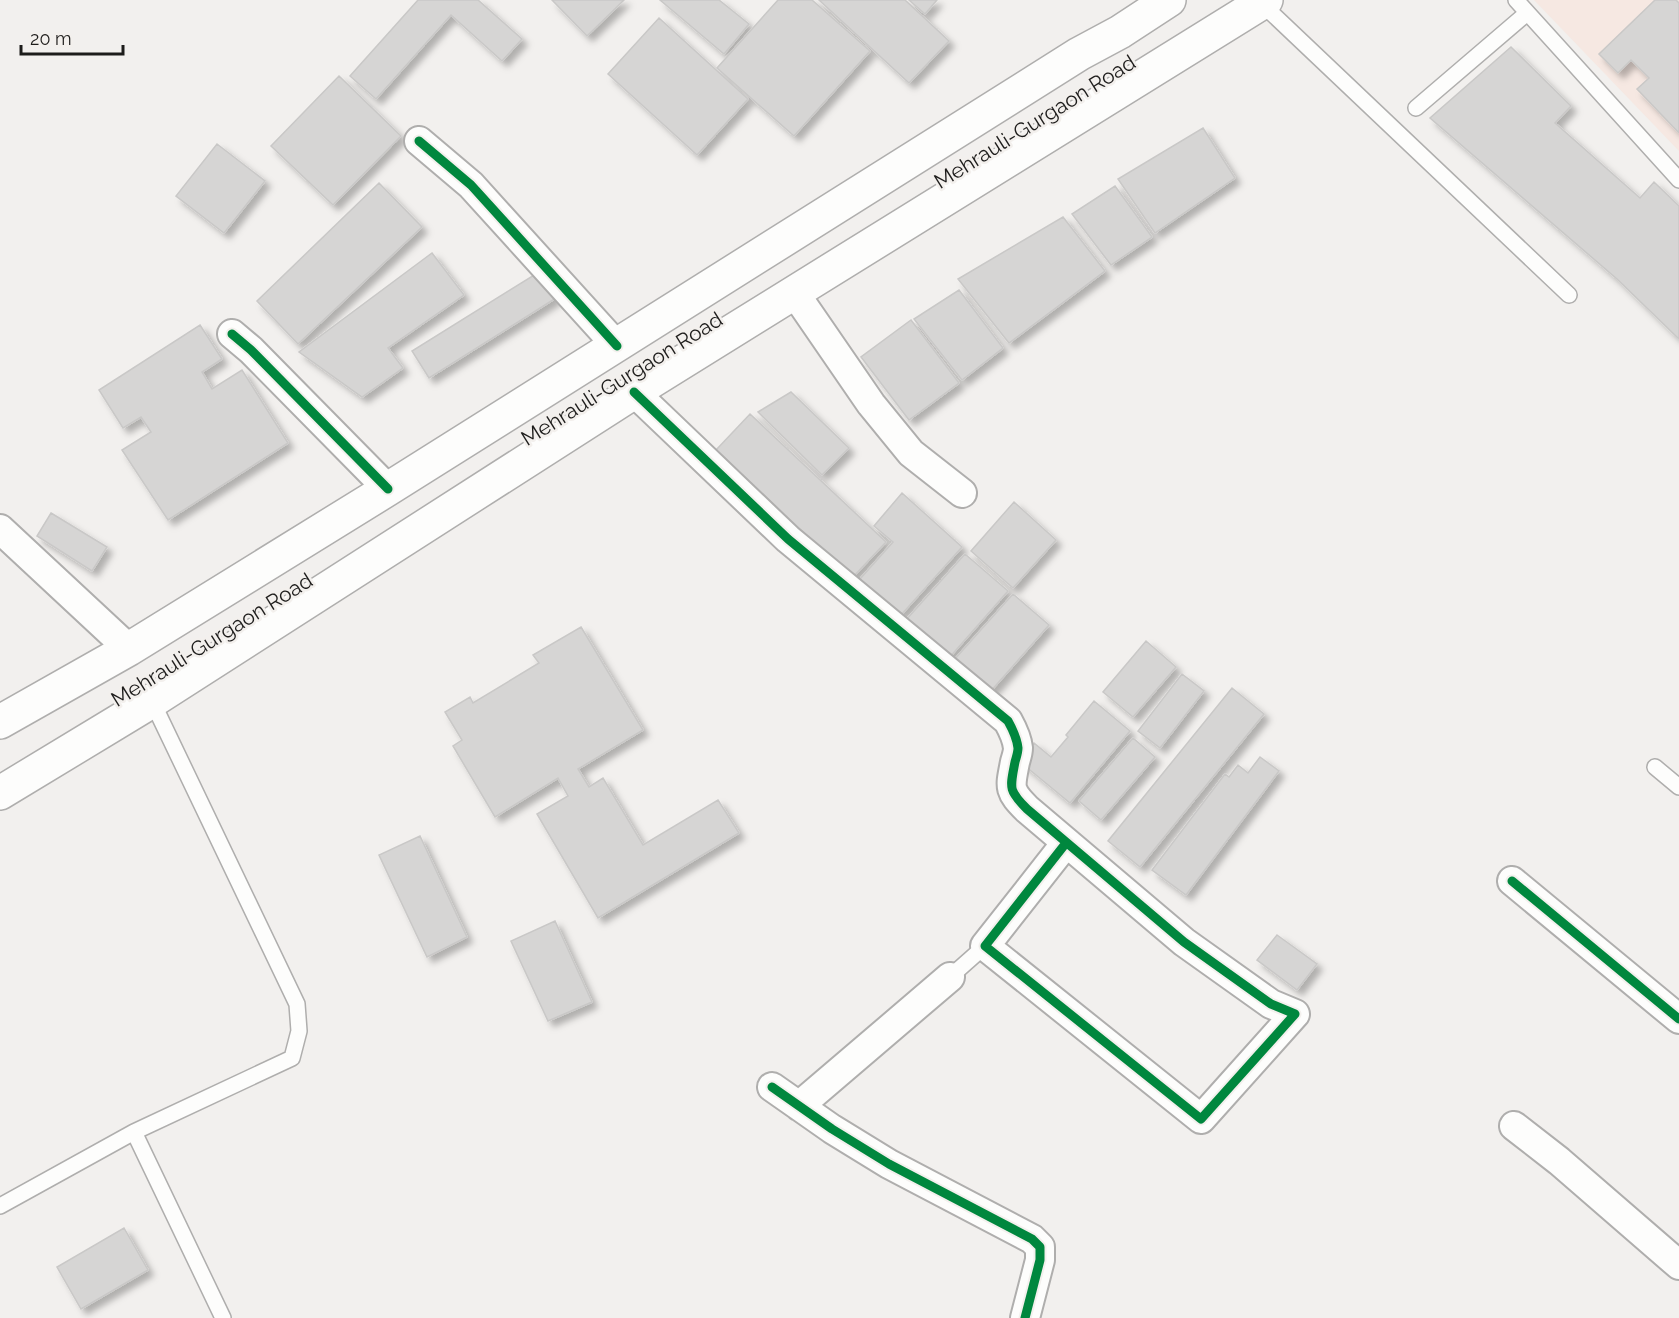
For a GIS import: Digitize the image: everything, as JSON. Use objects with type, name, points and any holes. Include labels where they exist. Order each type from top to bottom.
[{"type":"main road","name":"Mehrauli-Gurgaon Road","points":[[0,722],[129,649],[452,449],[1079,54],[1120,32],[1169,0]]},
{"type":"main road","name":"Mehrauli-Gurgaon Road","points":[[0,793],[152,701],[794,291],[1262,1]]},
{"type":"main road","points":[[452,449],[485,487]]},
{"type":"street","points":[[419,141],[471,185],[616,345]]},
{"type":"street","points":[[794,291],[871,404],[911,453],[962,494]]},
{"type":"street","points":[[232,334],[251,350],[388,489]]},
{"type":"street","points":[[634,392],[788,539],[1008,721],[1016,735],[1018,750],[1011,781],[1014,797],[1184,942],[1271,1004],[1295,1014],[1201,1119],[985,946],[1066,843]]},
{"type":"street","points":[[0,529],[129,649]]},
{"type":"street","points":[[1512,881],[1679,1019]]},
{"type":"street","points":[[800,1106],[950,977]]},
{"type":"street","points":[[772,1087],[832,1129],[889,1164],[1032,1239],[1040,1247],[1040,1260],[1025,1318]]},
{"type":"street","points":[[1514,1126],[1559,1161],[1679,1265]]},
{"type":"lane","points":[[1516,0],[1679,180]]},
{"type":"lane","points":[[1262,1],[1569,296]]},
{"type":"lane","points":[[1416,108],[1527,13]]},
{"type":"lane","points":[[0,1206],[134,1132],[292,1058],[299,1031],[297,1004],[152,701]]},
{"type":"lane","points":[[1655,768],[1679,787]]},
{"type":"lane","points":[[950,977],[985,946]]},
{"type":"lane","points":[[134,1132],[223,1318]]},
{"type":"shaded area","points":[[1534,0],[1679,0],[1679,151]]},
{"type":"building","points":[[418,0],[478,0],[522,39],[502,61],[451,15],[376,99],[350,76]]},
{"type":"building","points":[[552,0],[624,0],[587,36]]},
{"type":"building","points":[[660,0],[719,0],[749,24],[724,54]]},
{"type":"building","points":[[778,0],[812,0],[870,51],[794,136],[717,68]]},
{"type":"building","points":[[819,0],[905,0],[949,41],[909,83]]},
{"type":"building","points":[[909,0],[937,0],[925,14]]},
{"type":"building","points":[[1655,0],[1676,0],[1679,3],[1679,133],[1637,89],[1649,78],[1631,60],[1618,73],[1599,54]]},
{"type":"building","points":[[659,18],[748,99],[697,155],[608,74]]},
{"type":"building","points":[[1511,47],[1571,106],[1555,123],[1640,198],[1654,182],[1679,206],[1679,339],[1617,279],[1430,118]]},
{"type":"building","points":[[339,76],[401,136],[333,205],[271,146]]},
{"type":"building","points":[[1203,128],[1235,178],[1155,233],[1118,179]]},
{"type":"building","points":[[217,144],[265,181],[224,233],[176,196]]},
{"type":"building","points":[[379,183],[422,227],[298,344],[257,301]]},
{"type":"building","points":[[1115,186],[1152,237],[1111,265],[1072,214]]},
{"type":"building","points":[[1063,217],[1105,271],[1009,343],[958,279]]},
{"type":"building","points":[[432,253],[464,295],[388,348],[403,368],[362,397],[299,352]]},
{"type":"building","points":[[539,272],[556,298],[429,378],[412,351]]},
{"type":"building","points":[[959,290],[1003,348],[962,380],[914,319]]},
{"type":"building","points":[[911,320],[959,383],[909,420],[861,357]]},
{"type":"building","points":[[200,325],[222,359],[202,372],[212,389],[242,370],[288,443],[168,520],[122,450],[151,432],[141,417],[123,428],[99,390]]},
{"type":"building","points":[[791,392],[849,448],[822,475],[758,412]]},
{"type":"building","points":[[750,414],[886,542],[852,578],[716,450]]},
{"type":"building","points":[[902,493],[962,547],[901,615],[860,579],[893,542],[874,526]]},
{"type":"building","points":[[1014,502],[1056,540],[1013,588],[971,551]]},
{"type":"building","points":[[51,513],[107,547],[92,571],[37,536]]},
{"type":"building","points":[[965,554],[1008,591],[949,658],[906,620]]},
{"type":"building","points":[[1013,594],[1049,625],[990,692],[954,660]]},
{"type":"building","points":[[581,627],[643,730],[578,769],[589,787],[603,778],[643,845],[718,800],[739,833],[598,918],[537,814],[568,796],[558,778],[495,817],[453,746],[462,740],[445,712],[470,697],[473,703],[539,663],[533,655]]},
{"type":"building","points":[[1146,641],[1176,667],[1133,717],[1103,692]]},
{"type":"building","points":[[1182,674],[1204,691],[1160,748],[1138,731]]},
{"type":"building","points":[[1232,688],[1264,714],[1140,867],[1108,841]]},
{"type":"building","points":[[1094,701],[1130,731],[1070,803],[1019,761],[1034,743],[1051,757]]},
{"type":"building","points":[[1133,738],[1155,757],[1101,820],[1079,801]]},
{"type":"building","points":[[1260,757],[1279,771],[1186,895],[1152,870],[1225,774],[1229,777],[1238,765],[1248,773]]},
{"type":"building","points":[[420,836],[467,937],[427,957],[379,855]]},
{"type":"building","points":[[555,921],[592,1002],[548,1021],[511,941]]},
{"type":"building","points":[[1277,935],[1317,964],[1297,990],[1257,960]]},
{"type":"building","points":[[124,1228],[148,1270],[81,1309],[57,1267]]},
{"type":"cycle path","points":[[419,141],[471,185],[617,346]]},
{"type":"cycle path","points":[[232,334],[251,350],[388,489]]},
{"type":"cycle path","points":[[634,392],[788,539],[1008,721],[1018,748],[1012,788],[1016,797],[1027,809],[1184,942],[1271,1004],[1295,1014],[1201,1119],[985,946],[1066,843]]},
{"type":"cycle path","points":[[1512,881],[1679,1019]]},
{"type":"cycle path","points":[[772,1087],[832,1129],[889,1164],[1032,1239],[1040,1247],[1040,1260],[1025,1318]]}]
